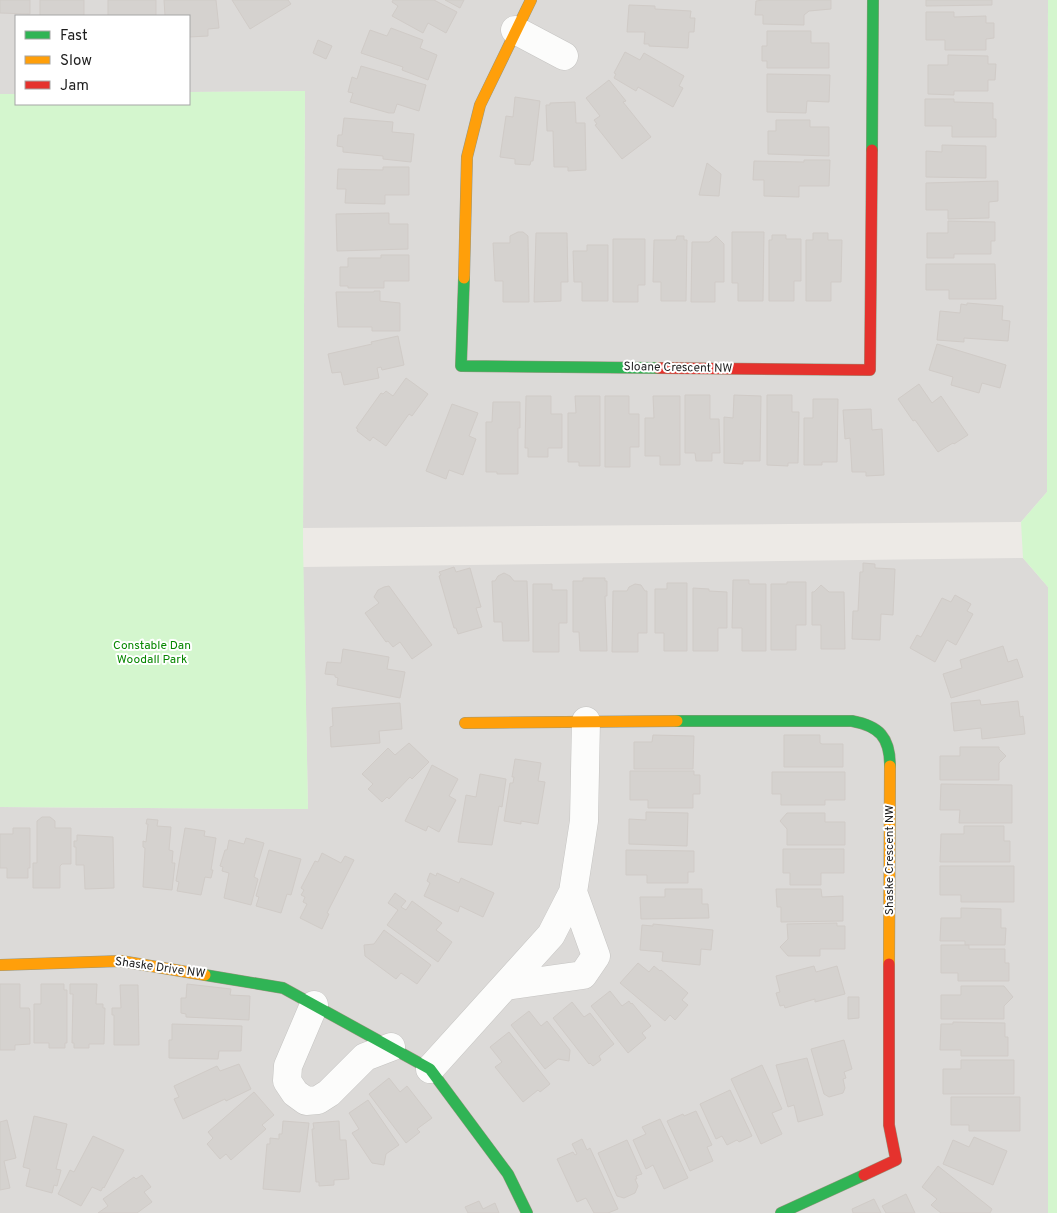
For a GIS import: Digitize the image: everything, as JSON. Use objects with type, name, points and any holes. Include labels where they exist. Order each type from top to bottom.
[{"type":"street","name":"Sloane Crescent NW","points":[[531,0],[480,105],[467,157],[462,366],[870,370],[873,0]]},
{"type":"street","points":[[515,30],[564,56]]},
{"type":"street","points":[[430,1069],[551,935],[573,892],[584,821],[586,720]]},
{"type":"street","name":"Shaske Crescent NW","points":[[465,723],[586,720],[852,721],[877,728],[886,738],[890,756],[889,1125],[896,1160],[781,1213]]},
{"type":"street","points":[[506,986],[583,975],[596,956],[573,892]]},
{"type":"street","name":"Shaske Drive NW","points":[[0,965],[121,960],[283,988],[430,1069],[508,1174],[526,1213]]},
{"type":"street","points":[[314,1005],[288,1066],[287,1080],[295,1094],[306,1101],[318,1100],[330,1093],[364,1057],[390,1047]]},
{"type":"shaded area","points":[[0,0],[1048,0],[1047,492],[1021,522],[303,528],[305,91],[190,92],[190,15],[15,15],[15,94],[0,94]]},
{"type":"shaded area","points":[[1023,558],[1048,587],[1048,1213],[0,1213],[0,807],[308,809],[303,567]]},
{"type":"green space","points":[[1048,0],[1057,0],[1057,1213],[1048,1213],[1048,587],[1023,558],[1021,522],[1047,492]]},
{"type":"green space","name":"Constable Dan Woodall Park","points":[[305,91],[303,544],[308,809],[0,807],[0,94],[15,94],[15,105],[190,105],[190,92]]},
{"type":"building","points":[[0,0],[30,0],[30,14],[0,13]]},
{"type":"building","points":[[40,0],[84,0],[84,15],[40,15]]},
{"type":"building","points":[[108,0],[156,0],[156,15],[108,15]]},
{"type":"building","points":[[164,0],[216,0],[219,28],[208,29],[208,36],[190,37],[190,15],[165,15]]},
{"type":"building","points":[[232,0],[288,0],[291,4],[250,29]]},
{"type":"building","points":[[393,0],[434,0],[457,12],[446,33],[428,23],[423,33],[392,16],[398,6],[392,2]]},
{"type":"building","points":[[445,0],[464,0],[460,8]]},
{"type":"building","points":[[831,0],[831,9],[809,11],[804,15],[804,25],[763,24],[763,15],[755,15],[756,1]]},
{"type":"building","points":[[926,0],[992,0],[992,5],[926,6]]},
{"type":"building","points":[[629,5],[655,6],[655,9],[691,11],[690,18],[695,18],[694,32],[689,32],[688,48],[649,46],[649,44],[644,44],[645,32],[627,32]]},
{"type":"building","points":[[926,12],[954,12],[954,17],[986,16],[986,23],[994,23],[994,38],[986,39],[986,50],[945,50],[945,40],[926,40]]},
{"type":"building","points":[[391,28],[423,40],[420,48],[437,55],[428,80],[402,70],[403,67],[361,53],[370,30],[387,36]]},
{"type":"building","points":[[767,31],[811,31],[811,43],[829,43],[829,68],[767,68],[767,61],[762,61],[762,46],[767,46]]},
{"type":"building","points":[[318,40],[332,46],[326,59],[313,53]]},
{"type":"building","points":[[625,52],[640,60],[644,53],[684,76],[679,86],[683,88],[673,107],[638,87],[636,91],[614,78],[616,74],[614,73]]},
{"type":"building","points":[[948,55],[988,56],[988,64],[996,64],[995,80],[988,80],[988,91],[954,91],[954,95],[928,94],[928,65],[948,65]]},
{"type":"building","points":[[361,66],[426,85],[419,111],[397,104],[394,113],[389,113],[350,102],[353,93],[348,92],[352,77],[357,79]]},
{"type":"building","points":[[767,74],[830,75],[829,102],[807,101],[806,113],[767,112]]},
{"type":"building","points":[[609,80],[626,101],[623,102],[651,137],[622,159],[595,125],[597,124],[594,120],[600,116],[586,98]]},
{"type":"building","points":[[515,97],[540,101],[533,161],[531,161],[530,165],[515,164],[515,159],[500,157],[506,116],[513,117]]},
{"type":"building","points":[[925,99],[954,99],[954,102],[993,103],[993,119],[996,119],[996,137],[952,137],[952,126],[925,126]]},
{"type":"building","points":[[575,102],[576,123],[585,123],[586,170],[568,171],[568,167],[554,167],[553,131],[547,131],[546,105],[550,105],[550,103]]},
{"type":"building","points":[[344,118],[393,122],[392,132],[414,134],[411,162],[383,159],[383,156],[343,152],[343,147],[337,146],[338,135],[342,135]]},
{"type":"building","points":[[776,120],[810,120],[810,127],[829,127],[829,156],[768,154],[768,131],[776,131]]},
{"type":"building","points":[[942,145],[986,146],[986,178],[926,177],[926,151],[942,152]]},
{"type":"building","points":[[804,160],[830,160],[829,186],[799,186],[799,197],[764,196],[764,180],[753,180],[754,161],[804,162]]},
{"type":"building","points":[[707,163],[721,174],[719,196],[699,195]]},
{"type":"building","points":[[383,167],[409,167],[409,195],[385,195],[385,204],[345,203],[346,189],[337,189],[338,169],[383,170]]},
{"type":"building","points":[[998,181],[998,201],[989,202],[989,218],[948,219],[948,210],[926,210],[926,183]]},
{"type":"building","points":[[389,213],[389,224],[408,224],[408,249],[337,251],[336,214]]},
{"type":"building","points":[[948,221],[995,222],[995,241],[991,241],[991,254],[954,254],[954,258],[927,258],[927,233],[948,233]]},
{"type":"building","points":[[523,232],[528,236],[529,302],[503,302],[503,281],[495,281],[493,243],[510,243],[510,236]]},
{"type":"building","points":[[732,232],[764,232],[763,301],[738,301],[738,283],[732,283]]},
{"type":"building","points":[[536,233],[567,233],[568,282],[561,282],[561,301],[534,302]]},
{"type":"building","points":[[813,233],[828,233],[828,240],[842,240],[841,282],[831,282],[831,301],[806,301],[806,240],[813,240]]},
{"type":"building","points":[[772,235],[786,235],[786,239],[801,239],[801,281],[794,281],[794,301],[769,301],[769,240],[772,240]]},
{"type":"building","points":[[677,236],[684,236],[684,240],[687,240],[686,301],[661,301],[661,282],[653,282],[654,240],[676,240]]},
{"type":"building","points":[[716,236],[724,244],[724,282],[715,282],[715,302],[691,302],[692,242],[709,242]]},
{"type":"building","points":[[613,239],[645,239],[645,285],[638,285],[638,302],[613,302]]},
{"type":"building","points":[[587,245],[608,245],[608,301],[582,301],[582,282],[574,282],[573,251],[587,251]]},
{"type":"building","points":[[381,255],[409,255],[409,281],[384,281],[384,288],[348,288],[348,286],[340,286],[340,267],[348,267],[348,258],[381,258]]},
{"type":"building","points":[[926,264],[995,264],[996,299],[949,299],[949,290],[926,290]]},
{"type":"building","points":[[380,291],[380,301],[400,303],[400,331],[372,331],[372,327],[338,327],[336,292]]},
{"type":"building","points":[[967,303],[1003,306],[1002,320],[1010,321],[1008,341],[964,338],[964,342],[937,340],[940,311],[960,313],[961,304],[967,305]]},
{"type":"building","points":[[398,336],[404,365],[382,370],[381,367],[377,368],[379,378],[344,385],[341,372],[332,373],[328,354]]},
{"type":"building","points":[[937,344],[1006,365],[1000,388],[982,383],[979,393],[951,385],[953,377],[929,370]]},
{"type":"building","points":[[406,378],[428,394],[412,416],[409,414],[386,446],[373,437],[370,441],[357,431],[358,429],[356,428],[381,393],[383,394],[386,391],[393,396]]},
{"type":"building","points":[[919,384],[932,403],[941,396],[968,435],[938,452],[898,399]]},
{"type":"building","points":[[685,395],[710,395],[710,419],[719,419],[720,453],[712,453],[712,461],[696,461],[695,453],[685,453]]},
{"type":"building","points":[[734,395],[761,396],[760,461],[743,461],[743,464],[724,463],[724,417],[733,418]]},
{"type":"building","points":[[767,395],[792,395],[792,412],[799,412],[798,463],[788,463],[788,466],[767,465]]},
{"type":"building","points":[[526,396],[551,396],[551,414],[562,414],[562,448],[548,448],[548,457],[528,457],[528,448],[525,448]]},
{"type":"building","points":[[575,396],[600,396],[600,466],[579,466],[579,462],[568,462],[568,413],[576,413]]},
{"type":"building","points":[[605,396],[629,396],[629,414],[639,414],[639,447],[630,447],[630,467],[605,467]]},
{"type":"building","points":[[653,396],[680,396],[680,465],[660,465],[660,456],[645,456],[645,418],[654,418]]},
{"type":"building","points":[[813,399],[838,399],[837,462],[822,462],[822,465],[804,465],[804,418],[813,418]]},
{"type":"building","points":[[493,402],[520,402],[518,474],[486,472],[486,422],[492,422]]},
{"type":"building","points":[[452,404],[478,413],[469,436],[476,439],[463,475],[449,470],[446,479],[426,471]]},
{"type":"building","points":[[871,409],[872,430],[882,429],[884,475],[866,476],[866,472],[852,472],[850,438],[845,439],[843,410]]},
{"type":"building","points":[[863,563],[875,564],[875,568],[895,569],[893,615],[881,614],[880,640],[852,639],[853,611],[858,611],[860,572],[863,572]]},
{"type":"building","points":[[454,567],[456,572],[470,568],[481,607],[476,608],[482,627],[458,634],[456,628],[454,628],[439,576],[441,575],[439,572]]},
{"type":"building","points":[[504,573],[514,581],[527,581],[529,641],[503,641],[502,622],[494,622],[492,581],[495,581],[498,576]]},
{"type":"building","points":[[583,578],[605,578],[605,581],[607,581],[607,596],[605,596],[607,651],[580,651],[579,632],[573,632],[573,581],[583,581]]},
{"type":"building","points":[[733,580],[749,580],[749,584],[766,584],[766,651],[742,651],[742,628],[732,628]]},
{"type":"building","points":[[787,582],[806,582],[806,625],[796,625],[796,650],[771,650],[771,584],[787,584]]},
{"type":"building","points":[[667,583],[687,583],[687,651],[664,651],[664,633],[655,633],[655,589],[667,589]]},
{"type":"building","points":[[533,584],[552,584],[552,590],[567,590],[567,623],[559,623],[559,652],[533,652]]},
{"type":"building","points":[[635,584],[641,585],[647,591],[647,633],[638,633],[638,652],[612,652],[613,591],[627,591],[629,587]]},
{"type":"building","points":[[821,585],[829,592],[844,592],[845,649],[821,649],[821,625],[812,625],[812,592]]},
{"type":"building","points":[[389,586],[432,645],[412,659],[400,642],[393,647],[388,641],[386,642],[365,613],[379,603],[374,597],[378,590]]},
{"type":"building","points":[[693,588],[727,592],[727,628],[718,628],[718,651],[693,651]]},
{"type":"building","points":[[955,595],[971,604],[967,611],[973,614],[956,645],[947,640],[935,662],[910,648],[917,635],[921,637],[942,598],[951,602]]},
{"type":"building","points":[[1003,646],[1008,662],[1017,659],[1023,677],[951,698],[943,674],[962,668],[960,660]]},
{"type":"building","points":[[343,649],[389,657],[387,669],[405,672],[400,698],[337,685],[338,678],[335,675],[325,674],[327,662],[341,663]]},
{"type":"building","points":[[980,700],[981,705],[1018,701],[1020,717],[1023,716],[1025,734],[982,739],[981,728],[954,731],[951,703]]},
{"type":"building","points":[[400,703],[402,729],[379,731],[380,743],[331,747],[330,727],[333,726],[332,708]]},
{"type":"building","points":[[653,735],[694,736],[693,769],[634,769],[634,742],[652,742]]},
{"type":"building","points":[[784,735],[820,735],[820,743],[822,744],[843,744],[843,767],[784,767]]},
{"type":"building","points":[[409,743],[429,762],[412,779],[410,777],[389,799],[387,797],[382,802],[368,789],[373,784],[362,774],[388,748],[395,755]]},
{"type":"building","points":[[960,747],[999,747],[1006,756],[999,763],[999,780],[940,780],[940,756],[960,756]]},
{"type":"building","points":[[515,759],[541,763],[538,781],[545,782],[538,824],[504,821],[510,783],[513,783]]},
{"type":"building","points":[[432,765],[458,779],[449,796],[456,800],[439,832],[428,826],[426,831],[405,821]]},
{"type":"building","points":[[630,771],[694,771],[694,775],[700,775],[700,794],[693,794],[693,808],[648,808],[648,800],[630,800]]},
{"type":"building","points":[[772,772],[845,772],[845,800],[825,800],[825,805],[781,805],[781,794],[772,794]]},
{"type":"building","points":[[480,774],[506,779],[502,807],[499,806],[492,845],[458,842],[466,795],[476,797]]},
{"type":"building","points":[[941,784],[1012,785],[1012,823],[959,823],[960,810],[940,810]]},
{"type":"building","points":[[646,812],[688,813],[687,846],[629,844],[629,819],[646,820]]},
{"type":"building","points":[[787,813],[825,813],[825,822],[845,822],[845,845],[787,845],[787,829],[780,821]]},
{"type":"building","points":[[42,817],[50,817],[55,821],[55,828],[71,828],[71,864],[62,864],[60,866],[60,888],[33,888],[33,863],[37,863],[37,821]]},
{"type":"building","points":[[147,819],[158,820],[157,826],[171,827],[169,850],[173,851],[172,863],[175,863],[172,890],[143,887],[145,848],[143,847],[143,841],[146,842]]},
{"type":"building","points":[[964,826],[1004,826],[1004,841],[1010,841],[1010,862],[940,862],[941,834],[964,834]]},
{"type":"building","points":[[13,828],[30,828],[30,868],[28,868],[28,878],[7,878],[7,868],[0,868],[0,834],[13,834]]},
{"type":"building","points":[[185,828],[205,831],[204,836],[216,838],[211,878],[205,877],[201,895],[177,891],[179,882],[176,881]]},
{"type":"building","points":[[77,835],[113,837],[114,888],[85,889],[84,865],[76,865],[74,841],[77,841]]},
{"type":"building","points":[[246,838],[264,843],[254,877],[258,879],[251,905],[224,898],[229,873],[222,871],[223,867],[220,866],[229,840],[244,844]]},
{"type":"building","points":[[783,849],[844,849],[844,873],[821,873],[821,885],[790,885],[790,873],[783,873]]},
{"type":"building","points":[[269,850],[301,859],[291,895],[287,894],[281,913],[256,906],[259,897],[256,896]]},
{"type":"building","points":[[626,850],[694,851],[694,872],[688,872],[688,883],[647,883],[647,875],[626,875]]},
{"type":"building","points":[[322,853],[341,863],[345,856],[354,860],[327,913],[329,914],[322,929],[300,918],[307,904],[303,902],[305,897],[301,895],[304,890],[301,888],[315,861],[318,862]]},
{"type":"building","points":[[940,866],[1014,866],[1014,902],[961,902],[961,895],[940,895]]},
{"type":"building","points":[[430,873],[436,876],[437,873],[459,883],[461,878],[494,893],[483,917],[460,906],[458,912],[424,896],[430,883],[427,881]]},
{"type":"building","points":[[665,889],[702,889],[702,904],[708,904],[709,918],[641,919],[640,897],[665,897]]},
{"type":"building","points":[[776,889],[821,889],[822,897],[843,896],[843,921],[781,922],[781,907],[777,907]]},
{"type":"building","points":[[395,893],[406,901],[401,907],[406,910],[412,901],[442,923],[436,930],[452,942],[438,962],[387,925],[398,910],[388,903]]},
{"type":"building","points":[[961,908],[1001,909],[1001,928],[1006,928],[1005,945],[965,945],[965,941],[940,941],[941,918],[961,918]]},
{"type":"building","points":[[837,923],[837,926],[845,926],[845,949],[820,949],[820,956],[788,956],[780,947],[788,939],[787,924]]},
{"type":"building","points":[[653,924],[713,930],[711,950],[701,949],[700,965],[662,961],[663,952],[640,950],[642,925],[653,926]]},
{"type":"building","points":[[384,930],[431,965],[417,984],[401,973],[396,979],[365,956],[364,945],[374,944]]},
{"type":"building","points":[[941,945],[969,945],[969,949],[1005,949],[1005,963],[1009,963],[1009,981],[958,981],[958,973],[941,973]]},
{"type":"building","points":[[638,963],[649,972],[654,966],[661,970],[688,993],[682,1000],[688,1005],[675,1020],[670,1015],[665,1021],[620,983]]},
{"type":"building","points":[[814,966],[816,972],[837,966],[845,994],[815,1002],[815,999],[785,1008],[784,1005],[780,1006],[776,993],[780,992],[776,976]]},
{"type":"building","points":[[0,984],[20,984],[20,1008],[29,1008],[30,1011],[30,1044],[15,1045],[15,1050],[0,1050]]},
{"type":"building","points":[[41,984],[64,984],[64,990],[67,990],[67,1043],[65,1043],[65,1048],[49,1048],[49,1043],[34,1043],[34,1004],[41,1004]]},
{"type":"building","points":[[70,984],[97,984],[96,1004],[103,1004],[103,1008],[105,1008],[104,1044],[89,1044],[89,1048],[74,1048],[74,1043],[72,1043],[73,994],[70,994]]},
{"type":"building","points":[[187,984],[231,989],[230,995],[250,996],[249,1020],[186,1017],[186,1014],[181,1013],[181,998],[186,998]]},
{"type":"building","points":[[120,985],[138,985],[139,1045],[114,1045],[114,1015],[112,1015],[112,1008],[121,1008]]},
{"type":"building","points":[[961,986],[1004,986],[1013,997],[1004,1006],[1004,1019],[941,1019],[941,995],[961,995]]},
{"type":"building","points":[[610,991],[622,1006],[629,1001],[632,1003],[651,1026],[642,1033],[646,1038],[628,1053],[591,1006]]},
{"type":"building","points":[[848,997],[859,997],[859,1018],[848,1019]]},
{"type":"building","points":[[572,1002],[584,1017],[590,1013],[614,1044],[599,1056],[601,1060],[593,1066],[589,1064],[553,1018]]},
{"type":"building","points":[[529,1011],[541,1026],[547,1021],[570,1050],[569,1061],[558,1059],[545,1069],[511,1025]]},
{"type":"building","points":[[953,1022],[1005,1023],[1005,1037],[1008,1037],[1008,1056],[961,1056],[961,1050],[940,1050],[941,1024],[953,1024]]},
{"type":"building","points":[[172,1024],[242,1026],[241,1051],[219,1051],[218,1059],[169,1058],[169,1040],[172,1040]]},
{"type":"building","points":[[509,1032],[550,1084],[540,1092],[538,1090],[523,1102],[495,1067],[502,1062],[490,1047]]},
{"type":"building","points":[[844,1040],[852,1069],[844,1072],[846,1078],[843,1079],[845,1088],[843,1093],[829,1097],[824,1094],[811,1049]]},
{"type":"building","points":[[807,1058],[823,1115],[798,1122],[794,1105],[788,1107],[776,1065]]},
{"type":"building","points":[[961,1060],[1014,1060],[1014,1094],[943,1094],[943,1069],[961,1069]]},
{"type":"building","points":[[239,1064],[251,1089],[183,1119],[174,1099],[179,1097],[174,1086],[217,1066],[220,1071]]},
{"type":"building","points":[[762,1065],[782,1109],[772,1113],[782,1134],[761,1144],[731,1079]]},
{"type":"building","points":[[389,1078],[400,1092],[407,1086],[432,1118],[417,1129],[420,1132],[406,1143],[369,1094]]},
{"type":"building","points":[[730,1090],[752,1136],[727,1145],[722,1136],[716,1139],[700,1104]]},
{"type":"building","points":[[254,1092],[274,1115],[262,1125],[266,1129],[231,1160],[226,1154],[220,1159],[207,1144],[213,1138],[208,1132]]},
{"type":"building","points":[[951,1097],[1020,1097],[1020,1131],[969,1131],[969,1125],[951,1125]]},
{"type":"building","points":[[368,1100],[399,1145],[386,1154],[384,1165],[372,1163],[352,1133],[359,1129],[349,1113]]},
{"type":"building","points":[[696,1111],[712,1145],[707,1147],[713,1161],[690,1171],[667,1121]]},
{"type":"building","points":[[34,1116],[67,1124],[56,1169],[61,1170],[57,1186],[54,1185],[52,1193],[26,1186],[30,1169],[23,1167]]},
{"type":"building","points":[[660,1119],[688,1178],[664,1189],[653,1165],[646,1169],[633,1140],[646,1134],[642,1127]]},
{"type":"building","points":[[7,1120],[16,1158],[4,1161],[10,1188],[0,1190],[0,1122]]},
{"type":"building","points":[[283,1121],[309,1123],[300,1192],[263,1189],[267,1144],[270,1144],[270,1138],[279,1139],[279,1134],[282,1134]]},
{"type":"building","points":[[339,1121],[340,1140],[346,1140],[349,1179],[334,1180],[334,1185],[319,1186],[319,1182],[316,1182],[313,1123]]},
{"type":"building","points":[[93,1136],[124,1150],[104,1188],[101,1191],[92,1187],[81,1206],[58,1194],[70,1170],[74,1172]]},
{"type":"building","points":[[974,1137],[1007,1151],[993,1185],[943,1164],[953,1140],[969,1147]]},
{"type":"building","points":[[582,1139],[587,1150],[590,1148],[618,1209],[608,1213],[594,1213],[586,1198],[577,1202],[557,1159],[573,1152],[575,1155],[577,1154],[572,1144]]},
{"type":"building","points":[[627,1140],[642,1174],[636,1176],[637,1179],[635,1179],[638,1186],[635,1193],[624,1198],[617,1196],[598,1153]]},
{"type":"building","points":[[938,1166],[992,1209],[990,1213],[941,1213],[931,1205],[937,1199],[922,1187]]},
{"type":"building","points":[[142,1175],[151,1187],[144,1192],[152,1202],[137,1213],[98,1213],[108,1206],[103,1199],[134,1177],[136,1179]]},
{"type":"building","points":[[906,1194],[915,1213],[886,1213],[882,1206]]},
{"type":"building","points":[[874,1199],[881,1213],[853,1213],[852,1209]]},
{"type":"building","points":[[479,1201],[483,1209],[495,1203],[499,1213],[468,1213],[465,1207]]},
{"type":"traffic: fast","points":[[872,150],[873,0]]},
{"type":"traffic: fast","points":[[464,278],[461,366],[658,368]]},
{"type":"traffic: fast","points":[[677,721],[852,721],[869,726],[881,734],[888,747],[890,766]]},
{"type":"traffic: fast","points":[[205,975],[283,988],[430,1069],[508,1174],[527,1213]]},
{"type":"traffic: fast","points":[[781,1213],[864,1175]]},
{"type":"traffic: slow","points":[[464,278],[467,157],[480,105],[531,0]]},
{"type":"traffic: slow","points":[[465,723],[677,721]]},
{"type":"traffic: slow","points":[[889,964],[890,766]]},
{"type":"traffic: slow","points":[[0,965],[121,961],[205,975]]},
{"type":"traffic: jam","points":[[658,368],[870,370],[872,150]]},
{"type":"traffic: jam","points":[[864,1175],[896,1160],[889,1125],[889,964]]}]
